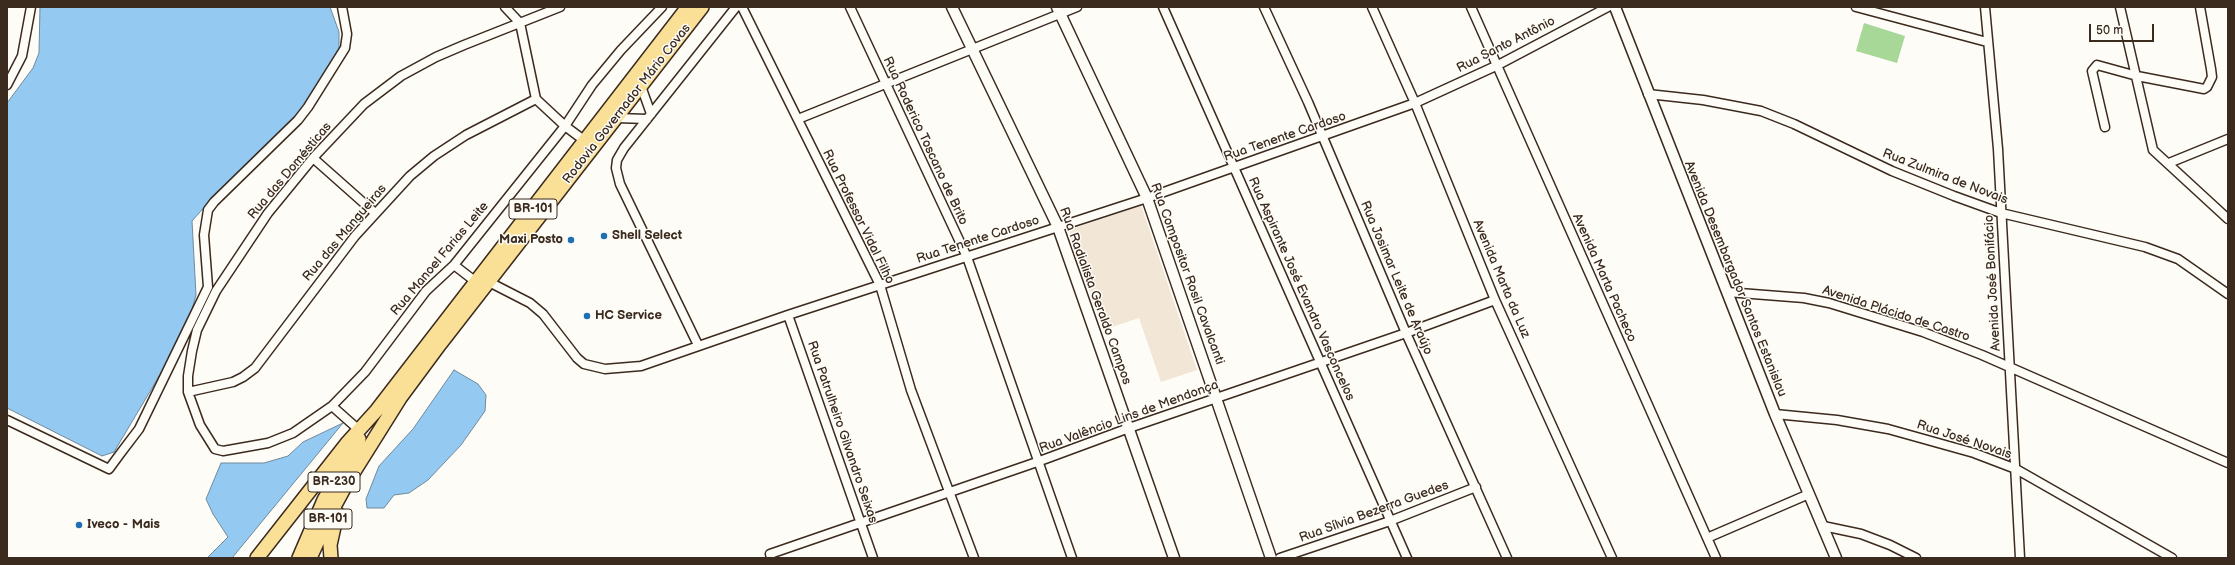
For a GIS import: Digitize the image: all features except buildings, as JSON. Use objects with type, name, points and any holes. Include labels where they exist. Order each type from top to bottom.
[{"type":"highway","name":"Rodovia Governador Mário Covas","points":[[310,558],[329,516],[348,481],[400,398],[440,344],[482,282],[585,141],[688,7]]},
{"type":"highway","name":"Rodovia Governador Mário Covas","points":[[377,410],[617,118],[702,7]]},
{"type":"highway","points":[[257,558],[359,430],[377,410]]},
{"type":"highway","name":"BR-230","points":[[299,558],[324,500],[377,410]]},
{"type":"highway","points":[[331,558],[333,530],[348,481]]},
{"type":"street","points":[[7,85],[22,56],[31,7]]},
{"type":"street","points":[[7,420],[108,469],[139,429],[208,288],[204,235],[208,210],[214,202],[298,120],[308,106],[345,48],[347,34],[342,7]]},
{"type":"street","points":[[505,7],[520,23],[536,99],[565,126],[585,141]]},
{"type":"street","name":"Rua das Domésticas","points":[[223,452],[215,450],[194,412],[188,392],[188,376],[198,330],[216,291],[268,213],[314,158],[364,104],[401,76],[443,54],[560,7]]},
{"type":"street","name":"Rua Manoel Farias Leite","points":[[223,452],[248,448],[294,433],[332,406],[365,372],[426,291],[454,265],[565,126],[592,85],[611,62],[662,7]]},
{"type":"street","points":[[698,345],[617,176],[617,160],[736,7]]},
{"type":"street","name":"Rua Professor Vidal Filho","points":[[742,7],[880,285],[911,390],[974,558]]},
{"type":"street","name":"Rua Roderico Toscano de Brito","points":[[850,7],[885,85],[967,257],[1037,462],[1072,558]]},
{"type":"street","name":"Rua Radialista Geraldo Campos","points":[[952,7],[1058,227],[1174,558]]},
{"type":"street","points":[[798,119],[885,85],[1059,11],[1077,7]]},
{"type":"street","name":"Rua Aspirante José Evandro Vasconcelos","points":[[1163,7],[1407,558]]},
{"type":"street","name":"Rua Josimar Leite de Araújo","points":[[1264,7],[1293,68],[1406,333],[1508,558]]},
{"type":"street","name":"Avenida Marta da Luz","points":[[1372,7],[1415,103],[1495,300],[1612,558]]},
{"type":"street","name":"Avenida Marta Pacheco","points":[[1471,7],[1498,65],[1587,271],[1716,558]]},
{"type":"street","name":"Rua Santo Antônio","points":[[1415,103],[1498,65],[1608,7]]},
{"type":"street","name":"Avenida Desembargador Santos Estanislau","points":[[1615,7],[1727,292],[1836,558]]},
{"type":"street","points":[[1856,7],[1988,42]]},
{"type":"street","name":"Avenida José Bonifácio","points":[[1985,7],[1998,149],[2020,558]]},
{"type":"street","points":[[2120,7],[2137,76],[2151,143],[2155,154],[2168,163],[2228,219]]},
{"type":"street","points":[[2105,127],[2093,68],[2100,65],[2137,76],[2204,89],[2210,84],[2212,78],[2200,7]]},
{"type":"street","name":"Rua Compositor Rosil Cavalcanti","points":[[1059,11],[1147,198],[1271,558]]},
{"type":"street","points":[[641,86],[649,117]]},
{"type":"street","name":"Rua Zulmira de Novais","points":[[1648,94],[1703,100],[1760,111],[1801,127],[1892,172],[2001,213],[2145,246],[2178,259],[2228,294]]},
{"type":"street","name":"Rua das Mangueiras","points":[[188,392],[234,382],[255,368],[338,257],[375,213],[410,176],[434,156],[466,135],[536,99]]},
{"type":"street","name":"Rua Tenente Cardoso","points":[[482,282],[530,303],[543,314],[577,358],[591,367],[620,368],[641,366],[788,315],[1147,198],[1415,103]]},
{"type":"street","points":[[617,118],[649,117]]},
{"type":"street","points":[[2168,163],[2228,139]]},
{"type":"street","points":[[314,158],[375,213]]},
{"type":"street","points":[[454,265],[482,282]]},
{"type":"street","name":"Avenida Plácido de Castro","points":[[1727,292],[1781,294],[1829,303],[1923,332],[1982,355],[2228,463]]},
{"type":"street","name":"Rua Valêncio Lins de Mendonça","points":[[770,556],[861,522],[1406,333],[1495,300]]},
{"type":"street","name":"Rua Patrulheiro Gilvandro Seixas","points":[[788,315],[873,558]]},
{"type":"street","points":[[332,406],[359,430]]},
{"type":"street","name":"Rua José Novais","points":[[1776,414],[1836,420],[1888,429],[1974,453],[2016,469],[2172,558]]},
{"type":"street","name":"Rua Sílvia Bezerra Guedes","points":[[1280,558],[1390,521],[1476,487]]},
{"type":"street","points":[[1707,538],[1810,494]]},
{"type":"street","points":[[1823,526],[1861,534],[1890,545],[1916,558]]},
{"type":"shaded area","points":[[1141,205],[1197,370],[1161,382],[1139,318],[1103,330],[1069,230]]},
{"type":"green space","points":[[1864,23],[1905,36],[1897,63],[1856,51]]},
{"type":"water","points":[[40,7],[330,7],[339,32],[339,56],[303,112],[215,195],[192,221],[196,295],[186,331],[114,452],[102,456],[7,408],[7,103],[33,68],[39,53]]},
{"type":"water","points":[[454,370],[478,384],[486,395],[485,411],[461,445],[428,480],[409,493],[394,495],[384,508],[367,508],[366,499],[379,466],[413,429]]},
{"type":"water","points":[[343,423],[232,558],[207,558],[228,537],[213,514],[206,499],[221,463],[264,463],[288,456],[303,442]]},
{"type":"place","name":"Shell Select","points":[[604,236]]},
{"type":"place","name":"Maxi Posto","points":[[571,240]]},
{"type":"place","name":"HC Service","points":[[587,316]]},
{"type":"place","name":"Iveco - Mais","points":[[79,525]]}]
